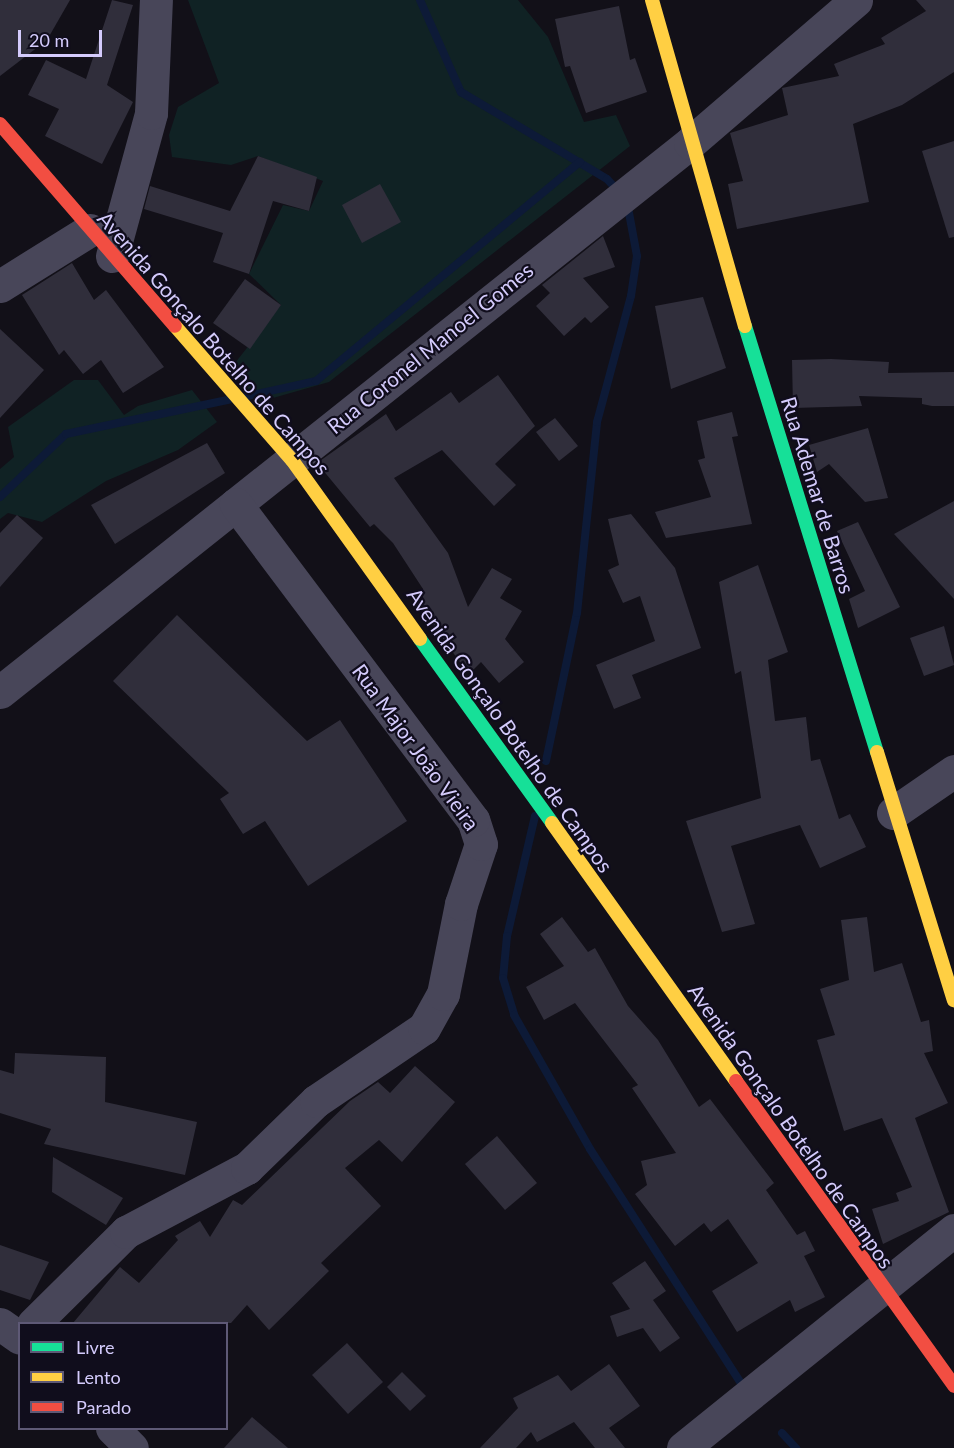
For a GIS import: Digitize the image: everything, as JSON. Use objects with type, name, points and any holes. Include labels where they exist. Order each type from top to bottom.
[{"type":"street","points":[[112,256],[152,113],[156,0]]},
{"type":"street","name":"Rua Ademar de Barros","points":[[652,0],[690,143],[893,813],[954,1000]]},
{"type":"street","name":"Rua Coronel Manoel Gomes","points":[[0,692],[292,460],[600,210],[690,143],[856,0]]},
{"type":"street","name":"Avenida Gonçalo Botelho de Campos","points":[[0,124],[112,256],[292,460],[881,1289],[954,1386]]},
{"type":"street","points":[[0,286],[90,230]]},
{"type":"street","name":"Rua Major João Vieira","points":[[34,1322],[126,1232],[247,1168],[315,1101],[424,1028],[443,994],[462,904],[481,844],[473,820],[236,504]]},
{"type":"street","points":[[893,813],[954,771]]},
{"type":"street","points":[[683,1448],[954,1230]]},
{"type":"street","points":[[0,1324],[18,1337]]},
{"type":"street","points":[[114,1430],[132,1448]]},
{"type":"shaded area","points":[[188,0],[518,0],[548,37],[584,122],[616,115],[630,146],[329,382],[259,402],[231,368],[281,305],[249,274],[283,205],[309,211],[323,181],[258,156],[231,165],[172,157],[169,135],[178,107],[219,83]]},
{"type":"shaded area","points":[[74,380],[98,380],[124,415],[138,406],[192,390],[217,422],[178,450],[106,481],[42,522],[8,513],[0,519],[0,469],[14,457],[8,427]]},
{"type":"building","points":[[0,0],[70,0],[47,40],[0,76]]},
{"type":"building","points":[[112,0],[133,5],[107,85],[133,102],[102,164],[45,136],[59,109],[28,95],[46,60],[86,79]]},
{"type":"building","points":[[916,0],[954,0],[954,72],[902,105],[853,124],[869,202],[737,229],[728,184],[743,181],[730,133],[788,115],[782,88],[839,76],[834,64],[885,44],[881,38],[926,11]]},
{"type":"building","points":[[619,6],[630,60],[635,58],[647,92],[586,113],[570,66],[565,67],[555,19]]},
{"type":"building","points":[[954,141],[954,237],[949,238],[922,151]]},
{"type":"building","points":[[258,156],[317,177],[309,211],[273,201],[249,274],[213,262],[223,233],[144,209],[150,186],[230,211]]},
{"type":"building","points":[[380,184],[401,222],[362,243],[342,205]]},
{"type":"building","points":[[603,236],[615,267],[583,278],[609,307],[591,323],[585,317],[564,336],[536,306],[550,293],[542,285]]},
{"type":"building","points":[[72,263],[94,300],[106,290],[164,367],[123,393],[101,360],[83,374],[64,350],[59,355],[22,295]]},
{"type":"building","points":[[245,279],[281,305],[250,349],[213,323]]},
{"type":"building","points":[[703,297],[726,368],[671,389],[655,306]]},
{"type":"building","points":[[0,329],[44,370],[0,418]]},
{"type":"building","points":[[831,359],[889,362],[888,373],[954,372],[954,406],[922,404],[922,398],[859,396],[862,406],[793,408],[792,360]]},
{"type":"building","points":[[498,375],[535,426],[495,464],[516,485],[494,506],[442,450],[394,478],[448,553],[468,607],[492,568],[512,579],[500,598],[522,611],[505,639],[524,662],[499,683],[481,662],[470,673],[459,661],[425,613],[416,591],[423,589],[393,543],[374,524],[370,527],[317,463],[386,414],[396,431],[451,392],[459,403]]},
{"type":"building","points":[[732,412],[738,436],[732,437],[752,524],[666,538],[655,512],[711,497],[698,460],[705,458],[697,421]]},
{"type":"building","points":[[555,418],[578,446],[559,461],[536,432]]},
{"type":"building","points":[[868,428],[888,498],[865,502],[829,464],[817,472],[809,445]]},
{"type":"building","points":[[207,443],[225,473],[115,544],[91,505]]},
{"type":"building","points":[[954,501],[954,599],[894,534]]},
{"type":"building","points":[[631,514],[675,568],[701,648],[632,675],[641,698],[614,709],[596,665],[655,641],[640,596],[623,603],[608,570],[619,565],[608,519]]},
{"type":"building","points":[[17,515],[43,538],[0,587],[0,533]]},
{"type":"building","points":[[858,522],[900,607],[858,628],[849,599],[865,591],[837,531]]},
{"type":"building","points":[[758,565],[788,652],[768,660],[775,721],[806,717],[811,761],[820,759],[839,819],[850,814],[866,847],[820,868],[800,825],[731,846],[755,924],[722,932],[686,821],[761,798],[741,671],[735,674],[719,582]]},
{"type":"building","points":[[177,615],[307,741],[340,720],[407,821],[308,886],[265,821],[243,834],[220,799],[229,793],[113,681]]},
{"type":"building","points":[[944,626],[954,665],[924,676],[910,638]]},
{"type":"building","points":[[562,917],[588,952],[595,948],[628,1006],[658,1040],[699,1107],[710,1099],[774,1183],[766,1190],[797,1235],[805,1231],[815,1251],[804,1256],[825,1297],[795,1312],[790,1300],[737,1332],[712,1291],[758,1263],[728,1219],[711,1232],[704,1223],[675,1246],[635,1194],[647,1185],[641,1161],[676,1153],[632,1088],[638,1085],[575,1003],[544,1020],[526,987],[564,966],[540,934]]},
{"type":"building","points":[[867,917],[874,972],[902,963],[921,1022],[929,1020],[933,1051],[924,1053],[948,1103],[915,1118],[949,1212],[883,1244],[872,1209],[899,1201],[896,1193],[912,1187],[882,1118],[844,1131],[817,1040],[835,1035],[820,989],[849,980],[841,920]]},
{"type":"building","points":[[15,1053],[106,1057],[105,1102],[197,1122],[185,1175],[44,1144],[51,1129],[0,1113],[0,1070],[14,1074]]},
{"type":"building","points":[[415,1066],[455,1102],[402,1162],[379,1140],[345,1168],[381,1206],[321,1263],[329,1271],[269,1330],[247,1305],[231,1323],[74,1322],[120,1267],[139,1283],[178,1240],[175,1236],[200,1221],[210,1237],[233,1200],[242,1205],[350,1101],[378,1082],[390,1093]]},
{"type":"building","points":[[497,1136],[537,1183],[505,1210],[465,1164]]},
{"type":"building","points":[[53,1157],[123,1198],[106,1225],[52,1192]]},
{"type":"building","points":[[0,1245],[49,1262],[30,1300],[0,1290]]},
{"type":"building","points":[[645,1261],[666,1291],[653,1300],[680,1338],[660,1352],[643,1328],[617,1337],[610,1316],[630,1309],[612,1283]]},
{"type":"building","points":[[347,1343],[383,1382],[348,1414],[312,1375]]},
{"type":"building","points":[[609,1364],[640,1406],[609,1428],[625,1448],[595,1448],[574,1422],[537,1442],[531,1432],[516,1448],[480,1448],[518,1408],[513,1398],[558,1375],[571,1391]]},
{"type":"building","points":[[402,1372],[426,1396],[410,1411],[387,1387]]},
{"type":"building","points":[[252,1417],[288,1448],[224,1448]]},
{"type":"waterway","points":[[420,0],[461,92],[607,179],[619,192]]},
{"type":"waterway","points":[[247,396],[316,381],[580,162]]},
{"type":"waterway","points":[[546,761],[577,613],[597,422],[631,296],[637,256],[627,202]]},
{"type":"waterway","points":[[0,497],[66,434],[228,400]]},
{"type":"waterway","points":[[535,816],[507,936],[503,978],[514,1015],[590,1149],[743,1386]]},
{"type":"waterway","points":[[782,1433],[796,1448]]},
{"type":"traffic: fast","points":[[745,326],[877,752]]},
{"type":"traffic: fast","points":[[420,639],[552,823]]},
{"type":"traffic: slow","points":[[652,0],[745,326]]},
{"type":"traffic: slow","points":[[175,326],[292,460],[420,639]]},
{"type":"traffic: slow","points":[[877,752],[954,1000]]},
{"type":"traffic: slow","points":[[552,823],[736,1081]]},
{"type":"traffic: jam","points":[[0,124],[175,326]]},
{"type":"traffic: jam","points":[[736,1081],[954,1386]]}]
